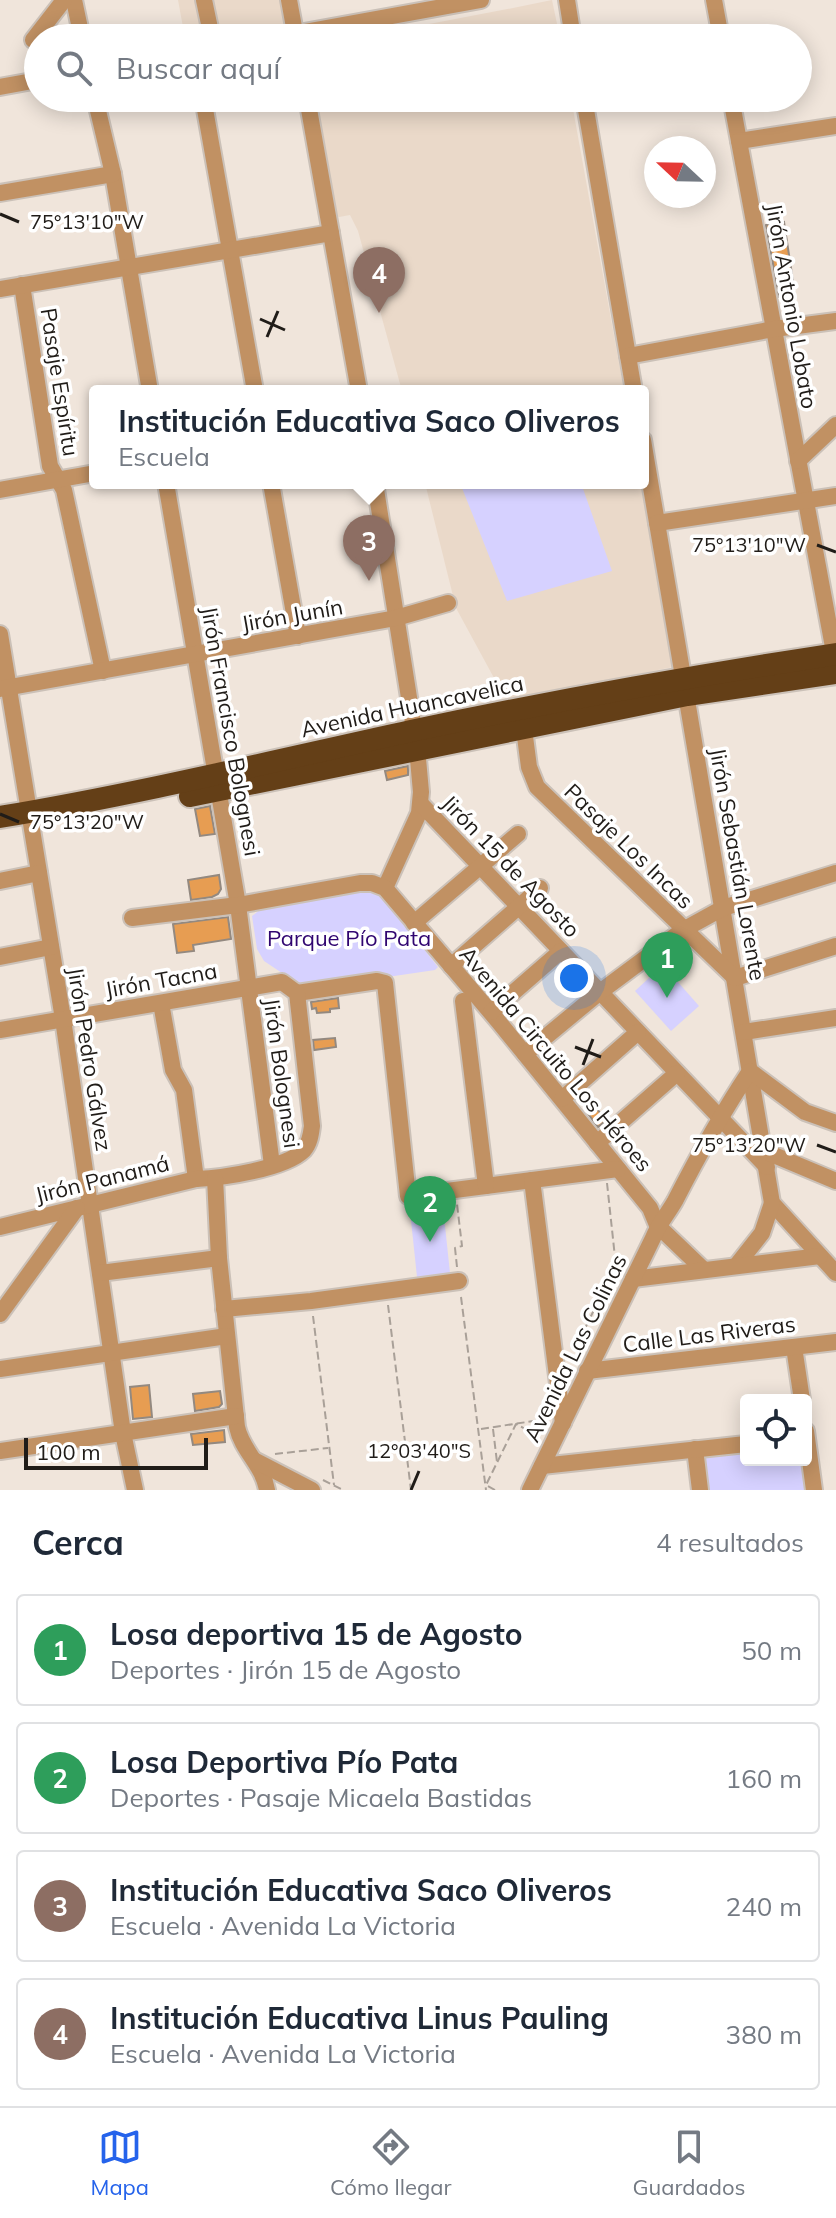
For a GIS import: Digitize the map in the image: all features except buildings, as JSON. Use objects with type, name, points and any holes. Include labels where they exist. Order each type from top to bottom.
[{"type":"highway","name":"Avenida Huancavelica","points":[[0,832],[30,820],[416,739],[686,686],[836,661]]},
{"type":"highway","name":"Avenida Huancavelica","points":[[416,739],[524,729],[686,686]]},
{"type":"highway","name":"Avenida Huancavelica","points":[[0,817],[30,820]]},
{"type":"street","points":[[45,24],[64,0]]},
{"type":"street","points":[[74,0],[79,24]]},
{"type":"street","points":[[204,0],[209,24]]},
{"type":"street","points":[[289,0],[294,24]]},
{"type":"street","points":[[358,24],[481,0]]},
{"type":"street","points":[[567,0],[571,24]]},
{"type":"street","points":[[714,0],[718,24]]},
{"type":"street","points":[[0,87],[24,83]]},
{"type":"street","points":[[98,112],[113,174],[149,385]]},
{"type":"street","points":[[205,112],[254,385]]},
{"type":"street","points":[[309,112],[358,385]]},
{"type":"street","points":[[586,112],[633,385]]},
{"type":"street","name":"Jirón Antonio Lobato","points":[[734,112],[836,661]]},
{"type":"street","points":[[739,141],[836,126]]},
{"type":"street","points":[[0,193],[113,174]]},
{"type":"street","points":[[0,289],[331,233]]},
{"type":"street","name":"Pasaje Espíritu","points":[[22,285],[50,466],[64,490],[103,671]]},
{"type":"street","points":[[628,356],[836,321]]},
{"type":"street","points":[[798,461],[836,425]]},
{"type":"street","points":[[0,490],[89,474]]},
{"type":"street","name":"Jirón Sebastián Lorente","points":[[649,476],[772,1203]]},
{"type":"street","name":"Jirón Francisco Bolognesi","points":[[167,489],[238,905],[248,988]]},
{"type":"street","points":[[272,489],[298,636]]},
{"type":"street","points":[[132,918],[238,905],[367,882],[385,888],[421,804],[416,739],[376,489]]},
{"type":"street","points":[[657,523],[836,496]]},
{"type":"street","name":"Jirón Junín","points":[[4,688],[396,618],[448,603]]},
{"type":"street","name":"Jirón Pedro Gálvez","points":[[0,634],[4,688],[30,820],[63,1019],[84,1206],[100,1273],[123,1433],[135,1490]]},
{"type":"street","name":"Pasaje Los Incas","points":[[524,729],[529,767],[537,787],[735,978]]},
{"type":"street","name":"Jirón 15 de Agosto","points":[[421,804],[719,1117],[766,1159]]},
{"type":"street","points":[[414,923],[518,834]]},
{"type":"street","points":[[0,881],[39,873]]},
{"type":"street","points":[[525,1054],[600,992],[683,930],[723,908],[836,873]]},
{"type":"street","name":"Avenida Circuito Los Héroes","points":[[385,888],[562,1099],[597,1143],[612,1170],[650,1208],[657,1225],[704,1270]]},
{"type":"street","points":[[451,966],[540,888]]},
{"type":"street","points":[[735,978],[836,946]]},
{"type":"street","points":[[0,957],[51,947]]},
{"type":"street","points":[[491,1012],[561,951]]},
{"type":"street","name":"Jirón Tacna","points":[[0,1030],[282,982],[297,993]]},
{"type":"street","points":[[297,993],[385,983],[408,1196],[612,1170]]},
{"type":"street","name":"Jirón Bolognesi","points":[[248,988],[272,1165]]},
{"type":"street","name":"Jirón Panamá","points":[[0,1227],[196,1179],[215,1178],[272,1165],[304,1150],[311,1134],[297,993]]},
{"type":"street","points":[[463,1001],[486,1186]]},
{"type":"street","points":[[161,1003],[173,1070],[184,1090],[196,1179]]},
{"type":"street","points":[[744,1032],[836,1018]]},
{"type":"street","points":[[562,1099],[638,1032]]},
{"type":"street","points":[[750,1071],[805,1112],[836,1123]]},
{"type":"street","name":"Avenida Las Colinas","points":[[530,1490],[556,1424],[587,1371],[628,1280],[719,1117],[750,1071]]},
{"type":"street","points":[[597,1143],[677,1073]]},
{"type":"street","points":[[766,1159],[836,1181]]},
{"type":"street","points":[[215,1178],[219,1258],[236,1416],[242,1443],[266,1481],[267,1490]]},
{"type":"street","points":[[532,1180],[557,1386],[556,1424]]},
{"type":"street","points":[[736,1266],[762,1233],[772,1203],[836,1273]]},
{"type":"street","points":[[0,1314],[84,1206]]},
{"type":"street","points":[[628,1280],[820,1256]]},
{"type":"street","points":[[100,1273],[219,1258]]},
{"type":"street","points":[[224,1309],[459,1281]]},
{"type":"street","points":[[0,1369],[227,1336]]},
{"type":"street","name":"Calle Las Riveras","points":[[587,1371],[836,1342]]},
{"type":"street","points":[[794,1347],[801,1394]]},
{"type":"street","points":[[0,1451],[236,1416]]},
{"type":"street","points":[[542,1466],[740,1445]]},
{"type":"street","points":[[695,1449],[700,1490]]},
{"type":"street","points":[[255,1461],[308,1487]]},
{"type":"street","points":[[811,1466],[814,1490]]},
{"type":"path","points":[[612,1170],[617,1278],[628,1280]]},
{"type":"path","points":[[456,1195],[462,1246],[455,1248],[486,1488]]},
{"type":"path","points":[[533,1433],[616,1265]]},
{"type":"path","points":[[386,1291],[411,1490]]},
{"type":"path","points":[[311,1301],[334,1486]]},
{"type":"path","points":[[479,1429],[540,1420],[556,1424]]},
{"type":"path","points":[[486,1488],[516,1424]]},
{"type":"path","points":[[516,1424],[543,1439]]},
{"type":"path","points":[[493,1427],[497,1462]]},
{"type":"path","points":[[284,1461],[272,1455],[329,1448]]},
{"type":"path","points":[[308,1487],[334,1486],[343,1490]]},
{"type":"path","points":[[486,1488],[495,1490]]},
{"type":"shaded area","points":[[178,0],[283,0],[287,24],[182,24]]},
{"type":"shaded area","points":[[552,0],[557,24],[429,24]]},
{"type":"shaded area","points":[[317,112],[574,112],[623,385],[400,385],[358,231],[350,215],[339,217],[333,214]]},
{"type":"shaded area","points":[[426,489],[642,489],[673,667],[506,700],[456,608]]},
{"type":"green space","points":[[462,489],[583,489],[612,571],[507,601]]},
{"type":"green space","name":"Parque Pío Pata","points":[[367,890],[384,898],[438,967],[435,970],[306,989],[264,961],[257,949],[252,916],[261,909]]},
{"type":"green space","points":[[663,965],[699,1006],[671,1031],[635,991]]},
{"type":"green space","points":[[443,1207],[450,1273],[417,1277],[410,1211]]},
{"type":"green space","points":[[740,1454],[740,1466],[801,1466],[805,1490],[707,1490],[704,1457]]},
{"type":"place","name":"Institución Educativa Linus Pauling","points":[[379,313]]},
{"type":"place","name":"Institución Educativa Saco Oliveros","points":[[369,581]]},
{"type":"place","name":"Losa deportiva 15 de Agosto","points":[[667,998]]},
{"type":"place","name":"Losa Deportiva Pío Pata","points":[[430,1242]]}]
